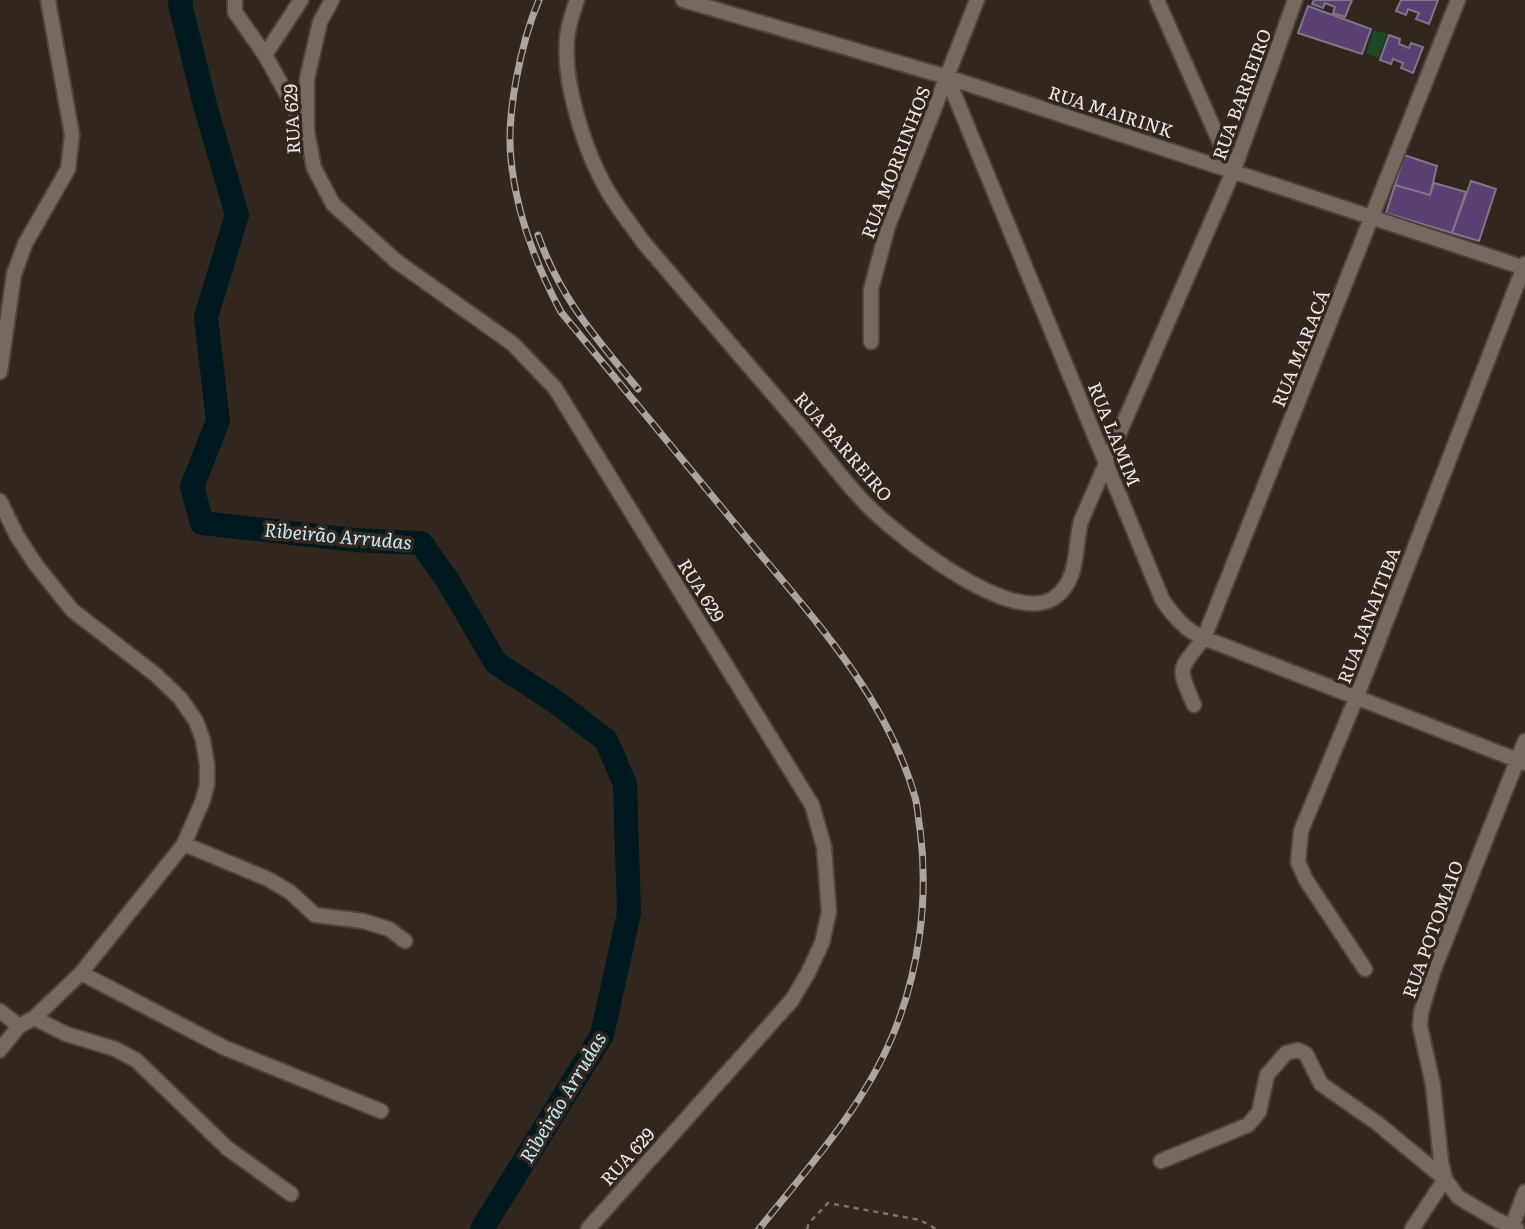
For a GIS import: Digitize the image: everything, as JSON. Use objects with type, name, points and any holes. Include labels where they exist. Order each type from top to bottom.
[{"type":"street","points":[[0,372],[14,274],[25,244],[68,169],[71,154],[72,135],[48,0]]},
{"type":"street","points":[[234,0],[235,12],[265,55],[307,131]]},
{"type":"street","points":[[265,55],[301,0]]},
{"type":"street","name":"RUA 629","points":[[332,0],[320,22],[307,79],[307,131],[314,168],[333,204],[396,261],[513,344],[555,388],[812,805],[824,847],[829,912],[822,943],[792,1000],[588,1229]]},
{"type":"street","name":"RUA BARREIRO","points":[[577,0],[568,27],[569,82],[592,157],[611,197],[644,243],[871,509],[915,545],[969,582],[998,597],[1028,604],[1055,597],[1071,579],[1081,521],[1233,172],[1295,0]]},
{"type":"street","name":"RUA MAIRINK","points":[[683,0],[947,77],[1525,267]]},
{"type":"street","name":"RUA MORRINHOS","points":[[871,342],[871,289],[888,226],[977,0]]},
{"type":"street","points":[[1157,0],[1233,172]]},
{"type":"street","name":"RUA MARACÁ","points":[[1194,705],[1181,674],[1182,667],[1204,638],[1458,0]]},
{"type":"street","name":"RUA LAMIM","points":[[947,77],[1162,599],[1174,618],[1204,638],[1521,761]]},
{"type":"street","name":"RUA JANAITIBA","points":[[1366,969],[1306,880],[1298,862],[1301,831],[1357,696],[1525,267]]},
{"type":"street","points":[[0,501],[17,536],[54,590],[72,610],[156,675],[180,698],[196,721],[203,740],[207,765],[207,784],[203,800],[184,844],[81,973],[34,1018],[19,1026],[0,1050]]},
{"type":"street","name":"RUA POTOMAIO","points":[[1445,1179],[1433,1084],[1422,1038],[1421,1013],[1433,972],[1521,761],[1525,741]]},
{"type":"street","points":[[184,844],[268,879],[290,892],[315,915],[363,921],[389,929],[405,940]]},
{"type":"street","points":[[81,973],[225,1048],[380,1111]]},
{"type":"street","points":[[0,1011],[19,1026]]},
{"type":"street","points":[[34,1018],[65,1034],[115,1049],[136,1060],[227,1148],[291,1194]]},
{"type":"street","points":[[1161,1161],[1248,1125],[1259,1112],[1267,1074],[1286,1053],[1298,1050],[1306,1054],[1321,1084],[1377,1123],[1445,1179],[1458,1197],[1497,1220],[1515,1227],[1525,1192]]},
{"type":"street","points":[[1412,1229],[1445,1179]]},
{"type":"path","points":[[807,1229],[809,1223],[828,1203],[920,1220],[936,1229]]},
{"type":"green space","points":[[1374,30],[1387,34],[1378,58],[1366,53]]},
{"type":"building","points":[[1314,0],[1352,0],[1345,17],[1333,13],[1335,7],[1325,3],[1323,8],[1312,4]]},
{"type":"building","points":[[1401,0],[1438,0],[1429,24],[1416,19],[1419,13],[1408,9],[1406,15],[1396,11]]},
{"type":"building","points":[[1308,6],[1371,29],[1362,54],[1298,33]]},
{"type":"building","points":[[1389,35],[1400,39],[1399,44],[1409,48],[1411,43],[1423,47],[1413,73],[1401,68],[1403,63],[1393,59],[1391,64],[1380,60]]},
{"type":"building","points":[[1404,155],[1437,166],[1430,195],[1395,185]]},
{"type":"building","points":[[1471,181],[1496,189],[1479,241],[1452,233]]},
{"type":"building","points":[[1434,183],[1466,192],[1452,233],[1386,213],[1395,185],[1430,195]]},
{"type":"waterway","name":"Ribeirão Arrudas","points":[[181,0],[205,105],[237,215],[206,317],[218,421],[192,487],[202,523],[355,540],[421,543],[448,581],[496,663],[556,702],[606,740],[625,784],[629,913],[602,1035],[482,1229]]},
{"type":"railway","points":[[539,0],[526,36],[516,78],[510,141],[522,219],[552,294],[561,312],[842,655],[885,723],[902,759],[917,805],[922,855],[922,909],[915,962],[901,1013],[880,1063],[849,1114],[759,1229]]},
{"type":"railway","points":[[538,235],[568,298],[638,389]]}]
